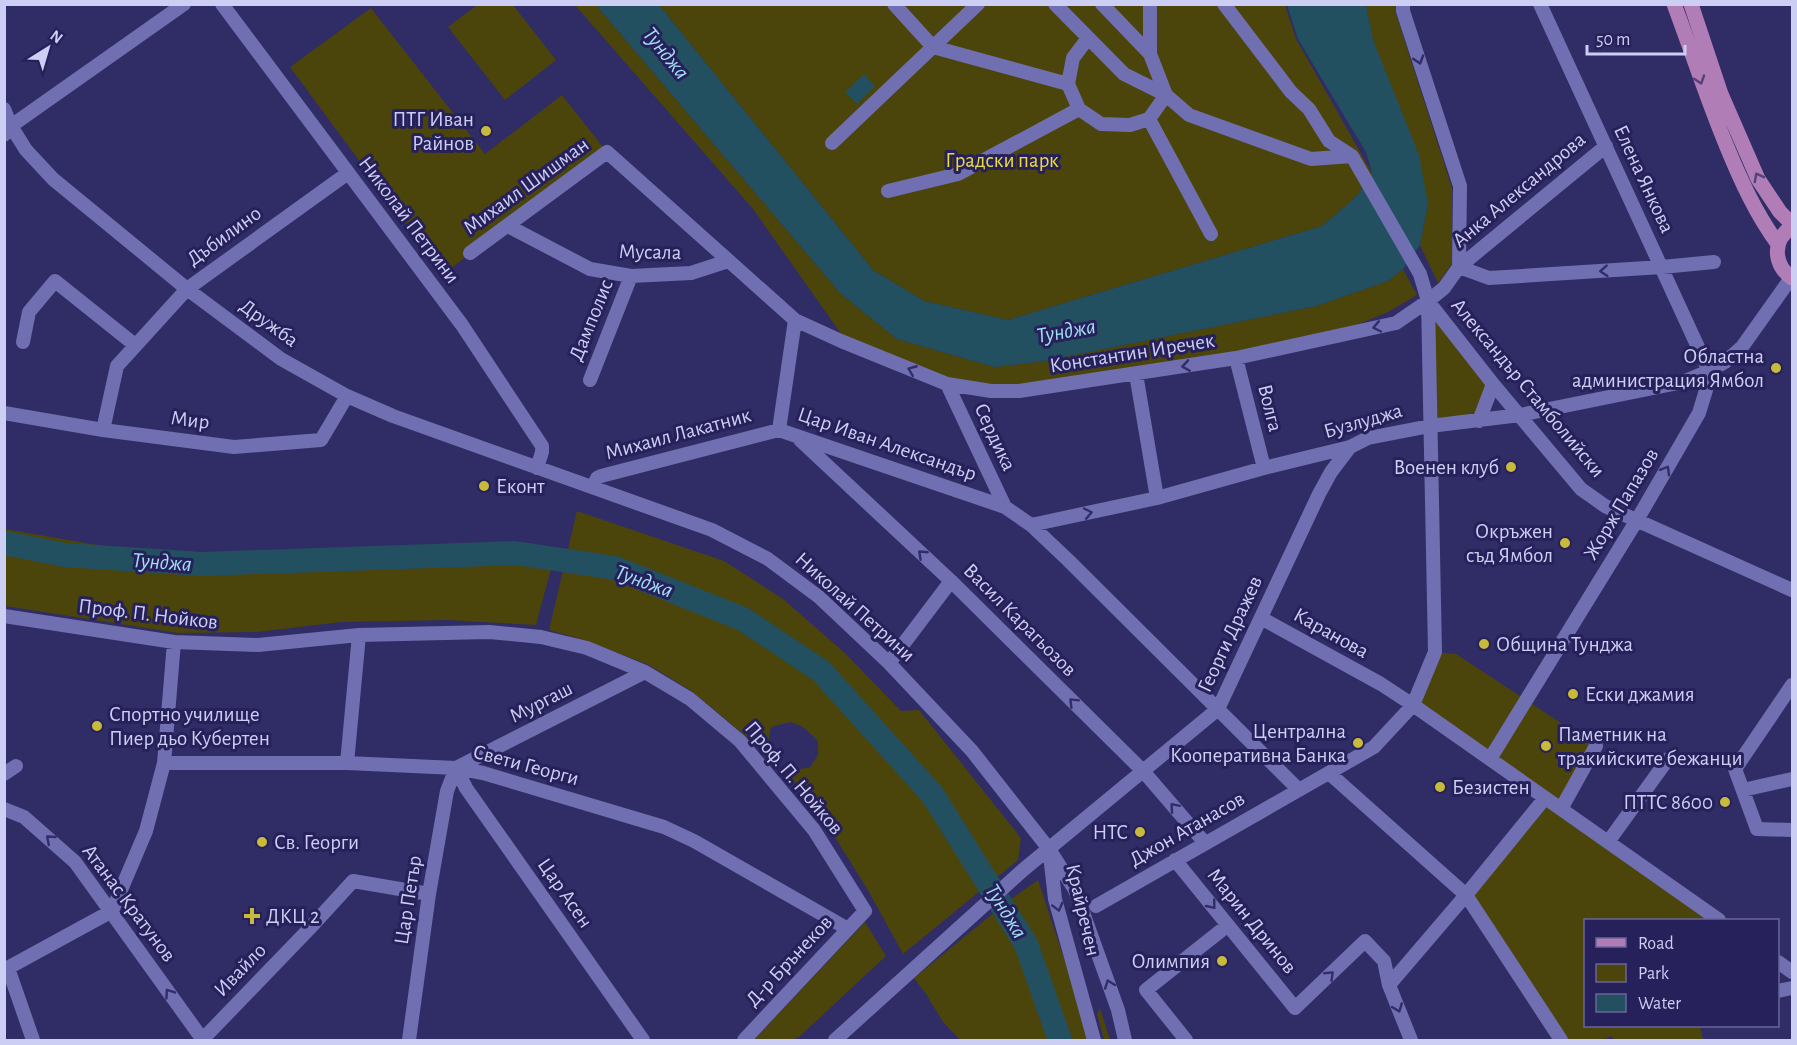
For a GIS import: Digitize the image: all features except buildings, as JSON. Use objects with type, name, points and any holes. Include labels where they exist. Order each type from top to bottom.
[{"type":"main road","points":[[1674,4],[1705,95],[1742,183],[1764,224],[1778,244]]},
{"type":"main road","points":[[1691,4],[1721,94],[1758,179],[1792,226],[1782,236],[1777,253],[1784,272],[1792,278]]},
{"type":"street","points":[[8,131],[184,4]]},
{"type":"street","name":"Николай Петрини","points":[[222,4],[462,326],[542,446],[537,468]]},
{"type":"street","points":[[894,4],[933,48],[1068,84]]},
{"type":"street","points":[[832,143],[978,4]]},
{"type":"street","points":[[1055,4],[1124,74],[1166,95],[1189,115],[1311,159],[1352,156]]},
{"type":"street","points":[[1102,4],[1150,54]]},
{"type":"street","points":[[1150,4],[1150,54],[1166,95]]},
{"type":"street","points":[[1224,4],[1291,92],[1309,109],[1329,141],[1352,156],[1420,274],[1428,301],[1435,652],[1413,705]]},
{"type":"street","points":[[1403,4],[1403,11],[1460,186],[1459,267],[1489,278],[1714,262]]},
{"type":"street","name":"Елена Янкова","points":[[1540,4],[1709,371]]},
{"type":"street","points":[[1088,38],[1073,58],[1068,84],[1079,109],[1101,124],[1130,125],[1149,119],[1166,95]]},
{"type":"street","name":"Дружба","points":[[4,108],[8,131],[53,179],[187,289],[281,359],[347,396],[393,416],[572,480]]},
{"type":"street","points":[[888,191],[958,174],[1079,109]]},
{"type":"street","points":[[1149,119],[1211,234]]},
{"type":"street","name":"Анка Александрова","points":[[1428,301],[1444,288],[1459,267],[1606,146]]},
{"type":"street","name":"Михаил Шишман","points":[[470,253],[607,152],[728,261]]},
{"type":"street","name":"Дъбилино","points":[[103,430],[117,366],[187,289],[348,173]]},
{"type":"street","name":"Мусала","points":[[508,226],[590,269],[631,276],[691,273],[728,261]]},
{"type":"street","points":[[728,261],[795,320]]},
{"type":"street","name":"Дамполис","points":[[590,380],[631,276]]},
{"type":"street","points":[[1709,371],[1725,362],[1742,347],[1792,278]]},
{"type":"street","points":[[23,342],[29,312],[56,281],[135,345]]},
{"type":"street","name":"Константин Иречек","points":[[795,320],[841,342],[947,384],[991,391],[1019,391],[1236,358],[1396,322],[1428,301]]},
{"type":"street","name":"Александър Стамболийски","points":[[1428,301],[1493,384],[1581,489],[1605,506],[1792,590]]},
{"type":"street","name":"Цар Иван Александър","points":[[795,320],[780,430],[1005,507],[1031,525],[1299,790]]},
{"type":"street","name":"Волга","points":[[1236,358],[1264,468]]},
{"type":"street","name":"Бузлуджа","points":[[1031,525],[1157,498],[1350,447],[1368,438],[1430,426],[1520,415],[1683,382],[1709,371]]},
{"type":"street","name":"Жорж Папазов","points":[[1490,759],[1637,520],[1699,412],[1709,371]]},
{"type":"street","points":[[1136,374],[1157,498]]},
{"type":"street","name":"Сердика","points":[[947,384],[1005,507]]},
{"type":"street","points":[[1479,421],[1493,384]]},
{"type":"street","name":"Мир","points":[[4,413],[103,430],[234,447],[321,440],[347,396]]},
{"type":"street","name":"Михаил Лакатник","points":[[593,487],[597,478],[602,476],[780,430]]},
{"type":"street","name":"Васил Карагьозов","points":[[797,436],[951,581],[1143,771],[1205,843]]},
{"type":"street","name":"Георги Дражев","points":[[835,1041],[1023,870],[1218,709],[1331,472],[1350,447]]},
{"type":"street","name":"Николай Петрини","points":[[572,480],[712,530],[768,559],[819,597],[889,663],[972,751],[1049,849]]},
{"type":"street","points":[[889,663],[951,581]]},
{"type":"street","name":"Проф. П. Нойков","points":[[4,616],[174,642],[258,645],[359,635],[489,632],[541,637],[587,648],[645,672],[690,699],[740,741],[814,830],[865,911]]},
{"type":"street","name":"Каранова","points":[[1261,618],[1381,684],[1413,705],[1716,919]]},
{"type":"street","points":[[347,763],[359,635]]},
{"type":"street","points":[[33,1041],[6,969],[112,911],[146,831],[164,763],[174,642]]},
{"type":"street","name":"Мургаш","points":[[456,768],[645,672]]},
{"type":"street","points":[[1792,685],[1735,769],[1757,829],[1792,830]]},
{"type":"street","name":"Джон Атанасов","points":[[1096,906],[1374,747],[1413,705]]},
{"type":"street","points":[[1561,809],[1596,746]]},
{"type":"street","points":[[1608,842],[1668,759]]},
{"type":"street","name":"Свети Георги","points":[[164,763],[347,763],[456,768],[483,773],[664,827],[694,841],[848,929]]},
{"type":"street","name":"Цар Петър","points":[[409,1041],[429,894],[447,791],[456,768]]},
{"type":"street","name":"Цар Асен","points":[[456,768],[466,788],[643,1041]]},
{"type":"street","points":[[1329,773],[1466,895],[1561,1041]]},
{"type":"street","points":[[1743,790],[1792,779]]},
{"type":"street","points":[[1411,1041],[1389,985],[1545,798]]},
{"type":"street","name":"Атанас Кратунов","points":[[4,809],[24,817],[75,862],[202,1040]]},
{"type":"street","name":"Крайречен","points":[[1049,849],[1055,899],[1094,1041]]},
{"type":"street","name":"Крайречен","points":[[1049,849],[1075,890],[1118,1010],[1125,1041]]},
{"type":"street","name":"Марин Дринов","points":[[1175,860],[1295,1008],[1365,942],[1384,961],[1389,985]]},
{"type":"street","name":"Ивайло","points":[[202,1040],[353,881],[429,894]]},
{"type":"street","name":"Д-р Брънеков","points":[[744,1041],[865,911]]},
{"type":"street","points":[[1186,1041],[1146,990],[1228,925]]},
{"type":"street","points":[[1779,963],[1792,972]]},
{"type":"green space","points":[[477,5],[513,5],[556,60],[505,100],[448,27]]},
{"type":"green space","points":[[575,5],[596,5],[841,294],[897,339],[995,367],[1044,361],[1316,306],[1388,281],[1403,269],[1417,295],[1388,312],[1354,326],[1237,353],[1019,386],[957,382],[844,338],[753,209]]},
{"type":"green space","name":"Градски парк","points":[[659,5],[1285,5],[1296,39],[1372,173],[1356,197],[1322,226],[1008,320],[924,301],[873,270]]},
{"type":"green space","points":[[1366,5],[1396,5],[1396,14],[1452,188],[1452,264],[1438,283],[1420,245],[1428,204],[1373,40]]},
{"type":"green space","points":[[371,8],[485,154],[562,95],[607,152],[443,274],[290,67]]},
{"type":"green space","points":[[1428,301],[1493,384],[1479,421],[1430,426]]},
{"type":"green space","points":[[577,511],[724,561],[783,599],[845,653],[901,711],[919,710],[1021,838],[1018,860],[903,954],[869,892],[830,829],[787,772],[810,767],[818,755],[818,741],[803,727],[790,722],[771,727],[768,742],[749,739],[693,692],[649,665],[587,641],[549,630]]},
{"type":"green space","points":[[5,529],[109,547],[212,554],[513,546],[555,554],[536,625],[448,620],[341,622],[257,632],[178,633],[5,606]]},
{"type":"green space","points":[[1435,652],[1456,654],[1596,746],[1561,809],[1718,919],[1584,919],[1584,1027],[1700,1027],[1703,1040],[1614,1040],[1611,1036],[1604,1040],[1561,1040],[1466,895],[1545,798],[1413,705]]},
{"type":"green space","points":[[1038,880],[1091,1040],[960,1040],[943,1022],[914,978],[1007,902]]},
{"type":"green space","points":[[865,922],[886,956],[799,1037],[792,1040],[754,1040]]},
{"type":"green space","points":[[1100,1008],[1110,1040],[1104,1040],[1097,1014]]},
{"type":"water","points":[[596,5],[659,5],[873,270],[924,301],[1008,320],[1322,226],[1356,197],[1372,173],[1366,152],[1298,39],[1287,5],[1366,5],[1373,40],[1419,155],[1428,204],[1420,245],[1403,269],[1388,281],[1316,306],[1044,361],[995,367],[897,339],[841,294]]},
{"type":"water","points":[[864,74],[875,86],[857,104],[845,92]]},
{"type":"waterway","name":"Тунджа","points":[[4,543],[65,555],[202,564],[515,553],[615,568],[743,619],[821,671],[932,794],[1026,944],[1060,1040]]},
{"type":"place","name":"ПТГ Иван Райнов","points":[[486,131]]},
{"type":"place","name":"Областна администрация Ямбол","points":[[1776,368]]},
{"type":"place","name":"Военен клуб","points":[[1511,467]]},
{"type":"place","name":"Еконт","points":[[484,486]]},
{"type":"place","name":"Окръжен съд Ямбол","points":[[1565,543]]},
{"type":"place","name":"Община Тунджа","points":[[1484,644]]},
{"type":"place","name":"Ески джамия","points":[[1573,694]]},
{"type":"place","name":"Спортно училище Пиер дьо Кубертен","points":[[97,726]]},
{"type":"place","name":"Централна Кооперативна Банка","points":[[1358,743]]},
{"type":"place","name":"Паметник на тракийските бежанци","points":[[1546,746]]},
{"type":"place","name":"Безистен","points":[[1440,787]]},
{"type":"place","name":"ПТТС 8600","points":[[1725,802]]},
{"type":"place","name":"НТС","points":[[1140,832]]},
{"type":"place","name":"Св. Георги","points":[[262,842]]},
{"type":"place","name":"ДКЦ 2","points":[[252,916]]},
{"type":"place","name":"Олимпия","points":[[1222,961]]}]
